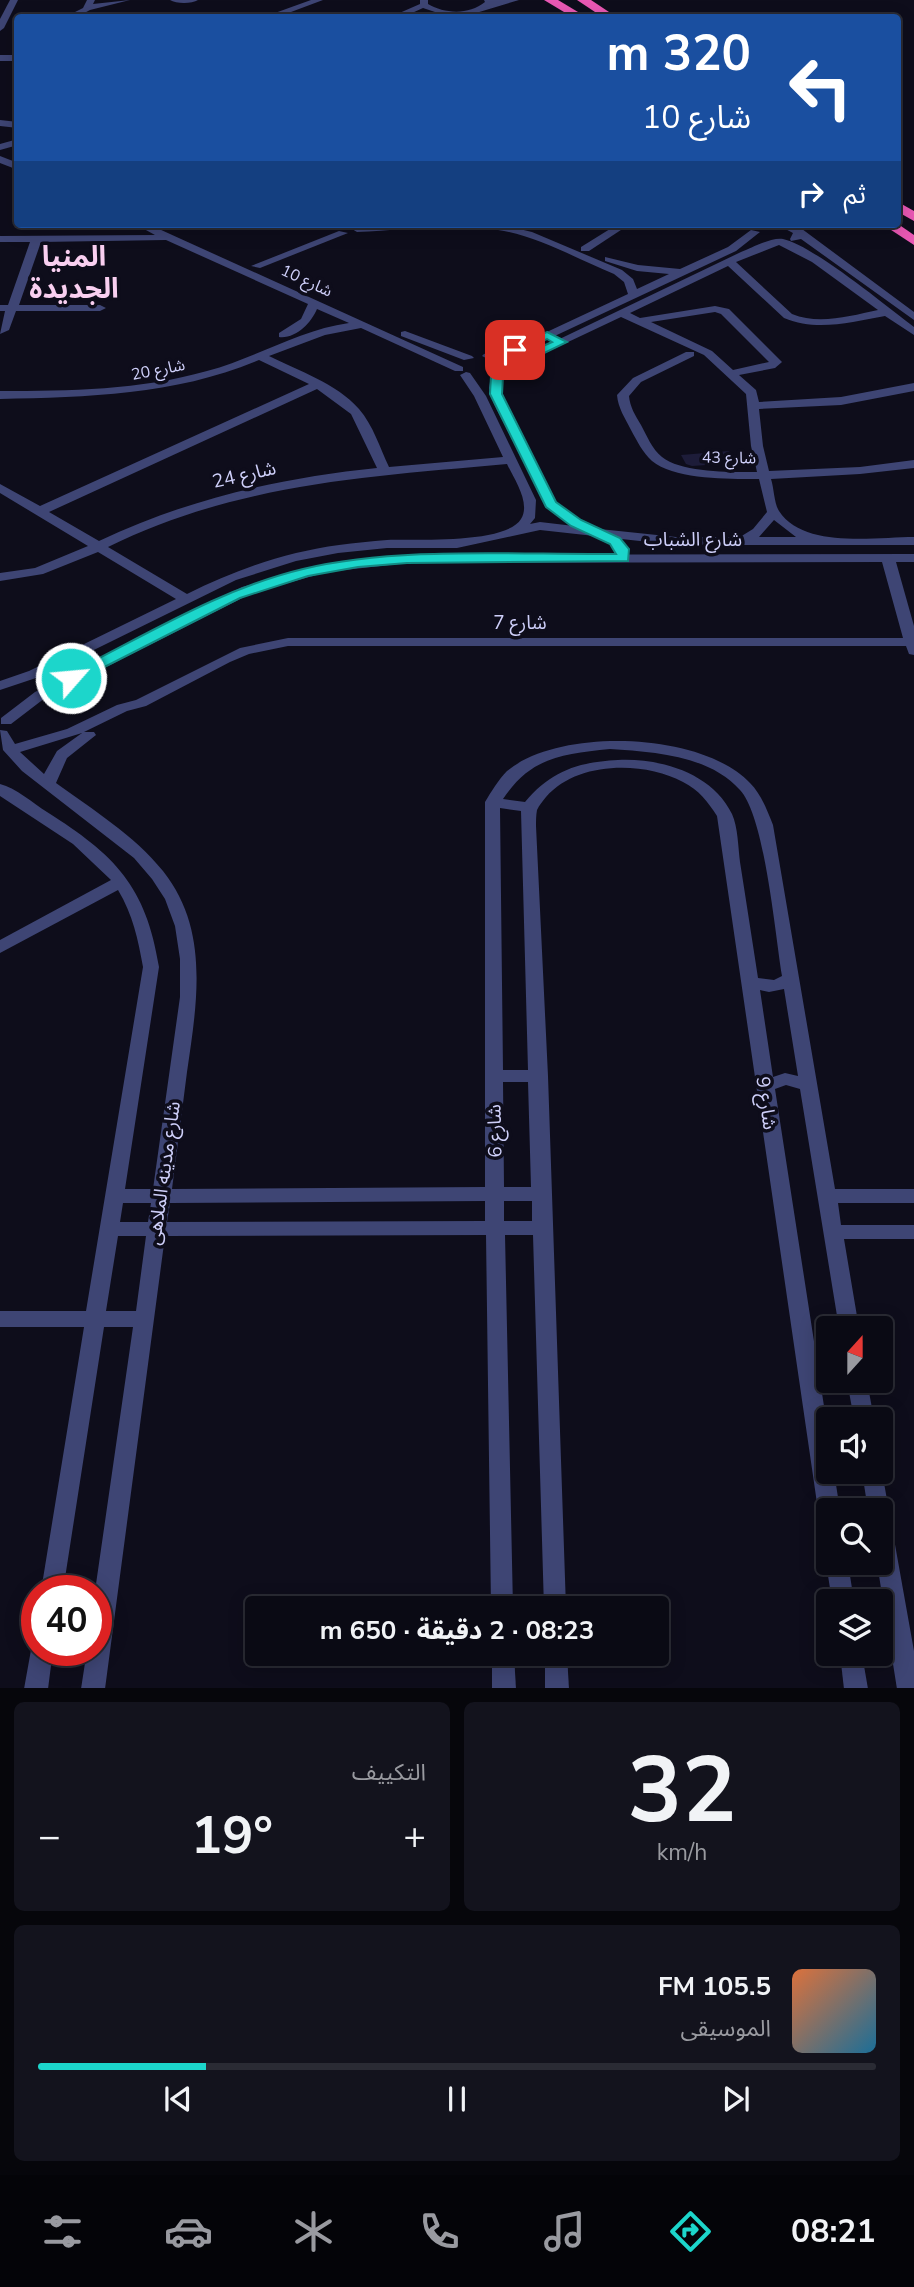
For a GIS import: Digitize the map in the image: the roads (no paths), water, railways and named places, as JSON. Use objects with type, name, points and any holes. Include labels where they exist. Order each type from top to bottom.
[{"type":"highway","points":[[548,0],[575,14]]},
{"type":"highway","points":[[583,0],[606,14]]},
{"type":"highway","points":[[895,228],[914,241]]},
{"type":"street","points":[[3,0],[8,12]]},
{"type":"street","points":[[0,29],[13,0]]},
{"type":"street","points":[[77,14],[126,0]]},
{"type":"street","points":[[174,0],[194,0]]},
{"type":"street","points":[[276,14],[319,0]]},
{"type":"street","points":[[291,14],[333,0]]},
{"type":"street","points":[[444,14],[474,12],[488,4],[514,0]]},
{"type":"street","points":[[399,14],[423,1],[455,14]]},
{"type":"street","points":[[0,29],[10,26]]},
{"type":"street","points":[[0,58],[9,52]]},
{"type":"street","name":"شارع 10","points":[[149,228],[462,372]]},
{"type":"street","name":"شارع 10","points":[[171,228],[425,343],[468,358]]},
{"type":"street","points":[[256,266],[357,228]]},
{"type":"street","points":[[498,228],[533,233],[645,270],[682,272]]},
{"type":"street","points":[[521,228],[626,278],[634,295]]},
{"type":"street","points":[[585,249],[619,228]]},
{"type":"street","points":[[506,559],[495,553],[495,545],[519,530],[529,518],[531,506],[482,399],[462,372],[460,363],[468,358],[515,350],[732,249],[758,228]]},
{"type":"street","points":[[759,228],[763,239],[780,242],[817,260],[914,332]]},
{"type":"street","points":[[462,372],[481,378],[502,371],[746,254],[795,239],[790,228]]},
{"type":"street","points":[[790,228],[914,317]]},
{"type":"street","points":[[245,261],[315,231],[343,233]]},
{"type":"street","points":[[0,239],[169,237]]},
{"type":"street","points":[[0,331],[5,328],[6,308],[37,238]]},
{"type":"street","points":[[180,243],[192,238]]},
{"type":"street","points":[[732,249],[746,254]]},
{"type":"street","points":[[817,260],[831,256]]},
{"type":"street","points":[[607,267],[619,262]]},
{"type":"street","points":[[729,262],[788,316],[796,320],[814,322],[888,312]]},
{"type":"street","points":[[314,303],[311,315],[299,326],[314,333]]},
{"type":"street","points":[[6,308],[100,308]]},
{"type":"street","points":[[639,321],[715,309],[725,310],[776,362],[771,366],[733,373]]},
{"type":"street","points":[[621,313],[698,348],[733,373],[752,393],[763,474],[773,512],[796,532],[815,541]]},
{"type":"street","points":[[609,319],[690,354],[752,403],[841,401],[914,387]]},
{"type":"street","name":"شارع 20","points":[[0,387],[20,391],[87,394],[135,390],[194,378],[260,356],[314,333],[361,325]]},
{"type":"street","name":"شارع 20","points":[[0,395],[105,385],[175,374],[229,358],[299,326]]},
{"type":"street","points":[[547,335],[561,342]]},
{"type":"street","points":[[411,349],[425,343]]},
{"type":"street","name":"شارع 43","points":[[690,354],[637,380],[623,395],[624,406],[650,453],[662,462],[689,472],[763,474],[856,472],[914,464]]},
{"type":"street","points":[[260,356],[343,401],[363,421],[385,472]]},
{"type":"street","points":[[488,356],[503,361],[498,398],[551,504],[566,517],[619,544],[623,558]]},
{"type":"street","points":[[40,512],[316,385]]},
{"type":"street","points":[[482,399],[498,398]]},
{"type":"street","name":"شارع 24","points":[[0,577],[39,572],[166,516],[234,495],[311,480],[511,460]]},
{"type":"street","points":[[0,488],[186,599]]},
{"type":"street","points":[[531,506],[551,504]]},
{"type":"street","points":[[743,541],[758,532],[773,512]]},
{"type":"street","name":"شارع الشباب","points":[[0,686],[34,674],[231,577],[302,555],[369,545],[457,544],[550,526],[647,539],[914,541]]},
{"type":"street","points":[[647,539],[654,549],[701,558]]},
{"type":"street","points":[[457,544],[467,552],[458,559]]},
{"type":"street","points":[[888,558],[909,613],[913,646]]},
{"type":"street","name":"شارع الشباب","points":[[4,730],[27,703],[235,595],[283,578],[358,563],[458,559],[914,558]]},
{"type":"street","name":"شارع 7","points":[[48,784],[56,760],[63,751],[123,717],[141,703],[225,659],[288,642],[913,646]]},
{"type":"street","points":[[34,674],[33,680],[39,682],[71,678]]},
{"type":"street","name":"شارع 7","points":[[4,730],[55,739],[122,708],[141,703]]},
{"type":"street","name":"شارع مدينه الملاهى","points":[[4,730],[26,768],[127,841],[150,863],[173,897],[181,916],[190,969],[93,1688]]},
{"type":"street","points":[[555,1596],[530,807],[543,790],[564,775],[593,766],[623,764],[621,744]]},
{"type":"street","points":[[530,807],[494,802],[503,784],[521,769],[543,757],[570,749],[621,744],[687,753],[717,766],[741,782],[758,803],[765,825],[847,1316]]},
{"type":"street","name":"شارع 9","points":[[623,764],[672,771],[693,780],[711,793],[722,807],[725,817],[827,1498]]},
{"type":"street","points":[[0,789],[97,855],[122,881],[146,930],[151,968],[55,1575]]},
{"type":"street","name":"شارع 6","points":[[494,802],[495,1228],[502,1596]]},
{"type":"street","points":[[65,831],[92,816]]},
{"type":"street","points":[[0,947],[122,881]]},
{"type":"street","points":[[748,980],[771,987],[789,979]]},
{"type":"street","points":[[494,1076],[539,1076]]},
{"type":"street","points":[[765,1086],[785,1079],[808,1085]]},
{"type":"street","points":[[116,1196],[541,1194]]},
{"type":"street","points":[[827,1196],[914,1196]]},
{"type":"street","points":[[110,1229],[542,1227]]},
{"type":"street","points":[[833,1231],[914,1232]]},
{"type":"street","points":[[0,1319],[143,1319]]},
{"type":"street","points":[[890,1575],[909,1688]]},
{"type":"street","points":[[36,1688],[40,1666]]},
{"type":"street","points":[[503,1666],[504,1688]]},
{"type":"street","points":[[556,1666],[557,1688]]},
{"type":"street","points":[[853,1666],[856,1688]]},
{"type":"district","name":"المنيا الجديدة","points":[[74,272]]}]
